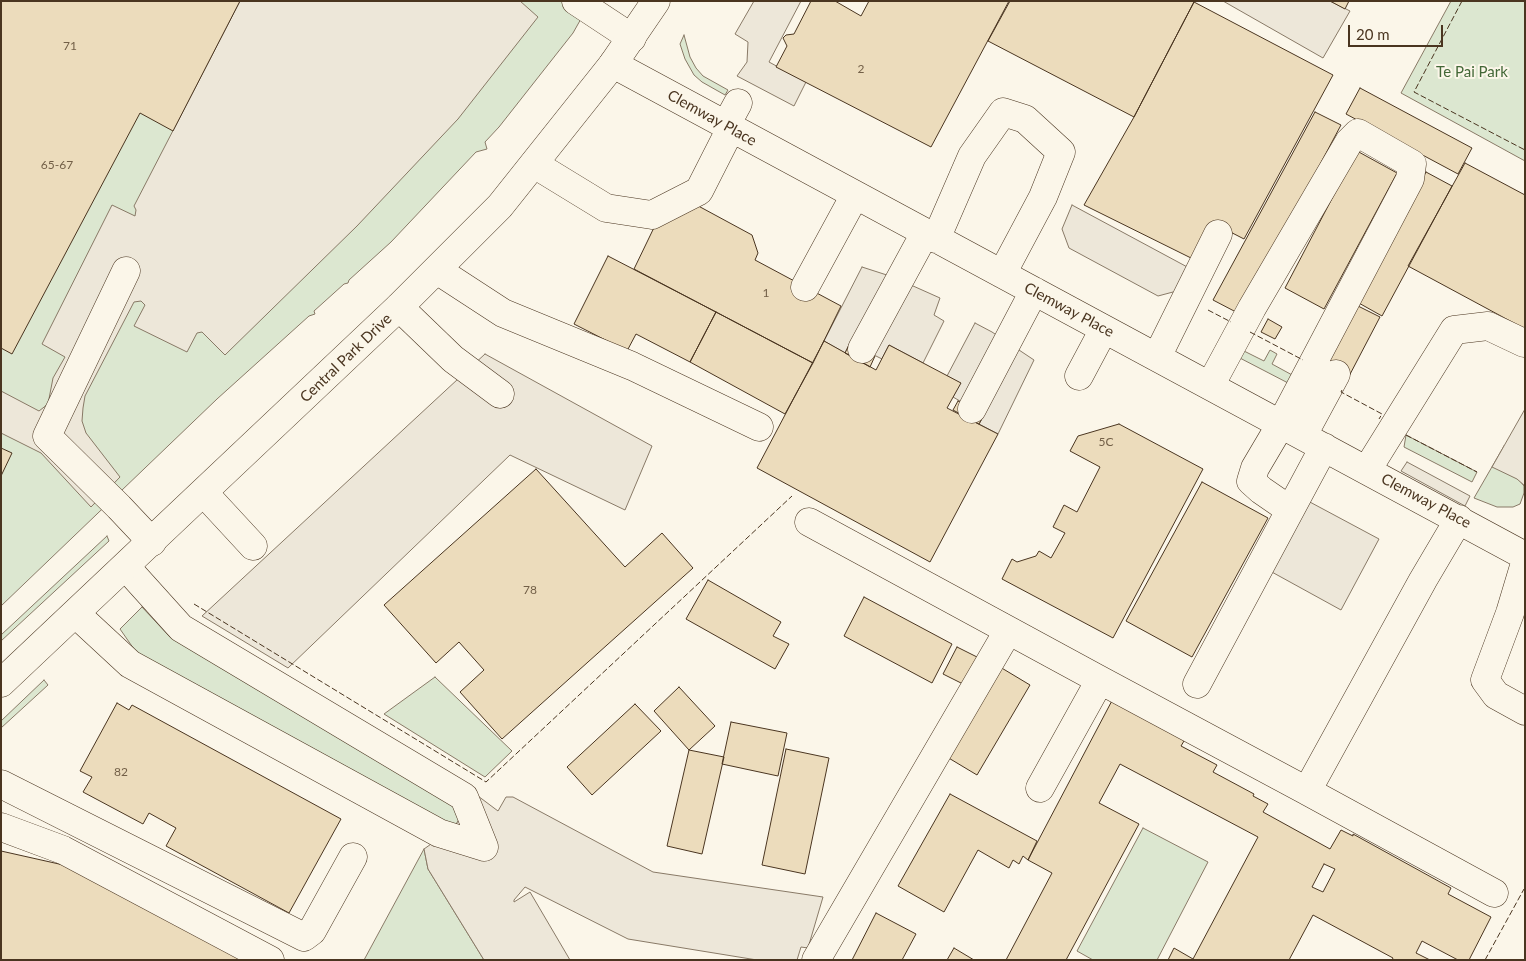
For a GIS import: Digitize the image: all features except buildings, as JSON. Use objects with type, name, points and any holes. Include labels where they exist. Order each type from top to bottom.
[{"type":"street","points":[[576,1],[632,38]]},
{"type":"street","name":"Central Park Drive","points":[[1,683],[400,307],[500,206],[613,64],[656,1]]},
{"type":"street","name":"Clemway Place","points":[[613,64],[732,119],[855,195],[1525,556]]},
{"type":"street","points":[[862,349],[931,236],[972,156],[1003,112],[1025,120],[1062,152],[1043,197],[1002,274]]},
{"type":"street","points":[[534,164],[606,208],[652,215],[699,191],[732,119]]},
{"type":"street","points":[[1197,684],[1290,510],[1302,435],[1410,179],[1412,164],[1358,133],[1349,142],[1252,308],[1210,386]]},
{"type":"street","points":[[805,287],[855,195]]},
{"type":"street","points":[[1157,357],[1218,234]]},
{"type":"street","points":[[437,270],[503,313],[632,366],[759,427]]},
{"type":"street","points":[[126,272],[47,436],[152,542]]},
{"type":"street","points":[[972,408],[1034,291]]},
{"type":"street","points":[[400,307],[453,359],[500,394]]},
{"type":"street","points":[[1367,470],[1454,330],[1488,326],[1524,343]]},
{"type":"street","points":[[1079,376],[1104,329]]},
{"type":"street","points":[[1290,510],[1261,490],[1252,481],[1255,468],[1302,435],[1336,374]]},
{"type":"street","points":[[204,493],[253,546]]},
{"type":"street","points":[[1308,791],[1459,519]]},
{"type":"street","points":[[809,522],[1494,893]]},
{"type":"street","points":[[1525,563],[1510,613],[1485,680],[1496,695],[1525,711]]},
{"type":"street","points":[[76,614],[130,664],[439,833],[484,847],[464,798],[181,628],[126,567]]},
{"type":"street","points":[[816,960],[1008,631]]},
{"type":"street","points":[[1040,788],[1100,680]]},
{"type":"street","points":[[1,784],[304,937],[312,931],[353,857]]},
{"type":"street","points":[[1,827],[63,850],[270,960]]},
{"type":"green space","points":[[1,1],[591,1],[573,33],[485,142],[487,149],[476,152],[391,242],[348,283],[344,284],[314,311],[315,314],[309,316],[217,399],[1,606]]},
{"type":"green space","name":"Te Pai Park","points":[[1451,1],[1525,1],[1525,161],[1401,93]]},
{"type":"green space","points":[[684,35],[690,57],[696,68],[703,76],[728,90],[725,95],[702,82],[694,75],[685,59],[680,44]]},
{"type":"green space","points":[[1240,349],[1264,361],[1270,350],[1277,354],[1272,364],[1294,376],[1290,384],[1236,356]]},
{"type":"green space","points":[[1406,435],[1477,472],[1472,482],[1404,447]]},
{"type":"green space","points":[[1504,446],[1515,475],[1524,486],[1524,493],[1520,504],[1513,507],[1497,507],[1474,498]]},
{"type":"green space","points":[[107,536],[109,541],[1,641],[1,635]]},
{"type":"green space","points":[[142,607],[170,637],[238,672],[455,807],[463,813],[454,828],[136,652],[120,629]]},
{"type":"green space","points":[[435,677],[512,751],[485,777],[384,714]]},
{"type":"green space","points":[[44,680],[48,685],[1,728],[1,721]]},
{"type":"green space","points":[[1143,828],[1208,862],[1157,960],[1093,960],[1077,951]]},
{"type":"green space","points":[[424,849],[428,869],[484,960],[364,960]]},
{"type":"shaded area","points":[[240,1],[520,1],[538,17],[458,119],[357,226],[225,355],[202,332],[197,333],[187,352],[134,326],[145,305],[141,301],[134,302],[85,396],[82,421],[86,433],[120,477],[91,507],[41,453],[1,433],[1,391],[39,411],[48,404],[53,378],[65,357],[42,344],[112,205],[135,216],[136,210],[134,206]]},
{"type":"shaded area","points":[[754,1],[801,1],[769,62],[806,82],[794,106],[737,76],[747,62],[748,42],[735,34]]},
{"type":"shaded area","points":[[1223,1],[1330,1],[1350,11],[1323,58]]},
{"type":"shaded area","points":[[1072,205],[1191,269],[1177,296],[1173,292],[1158,296],[1069,248],[1062,229]]},
{"type":"shaded area","points":[[862,267],[893,277],[940,298],[934,315],[944,321],[923,363],[889,345],[882,359],[850,343],[845,353],[824,341]]},
{"type":"shaded area","points":[[975,323],[1034,360],[998,434],[979,424],[984,415],[953,397],[960,383],[947,376]]},
{"type":"shaded area","points":[[485,354],[652,446],[625,510],[510,455],[288,668],[202,616]]},
{"type":"shaded area","points":[[1525,409],[1525,486],[1517,479],[1492,467]]},
{"type":"shaded area","points":[[1407,462],[1470,496],[1465,506],[1401,471]]},
{"type":"shaded area","points":[[1308,501],[1379,539],[1341,610],[1270,571]]},
{"type":"shaded area","points":[[474,793],[498,811],[506,797],[513,797],[653,872],[823,897],[808,948],[801,947],[797,960],[757,960],[628,939],[525,887],[514,902],[530,892],[570,960],[484,960],[428,869],[424,849],[454,828]]},
{"type":"fence","points":[[1462,1],[1414,92],[1525,150]]},
{"type":"fence","points":[[1208,310],[1231,322]]},
{"type":"fence","points":[[1250,332],[1303,360]]},
{"type":"fence","points":[[1342,390],[1341,392],[1382,414],[1379,419]]},
{"type":"fence","points":[[1406,435],[1477,472]]},
{"type":"fence","points":[[194,604],[486,782],[792,496]]},
{"type":"fence","points":[[1485,960],[1524,889]]}]
